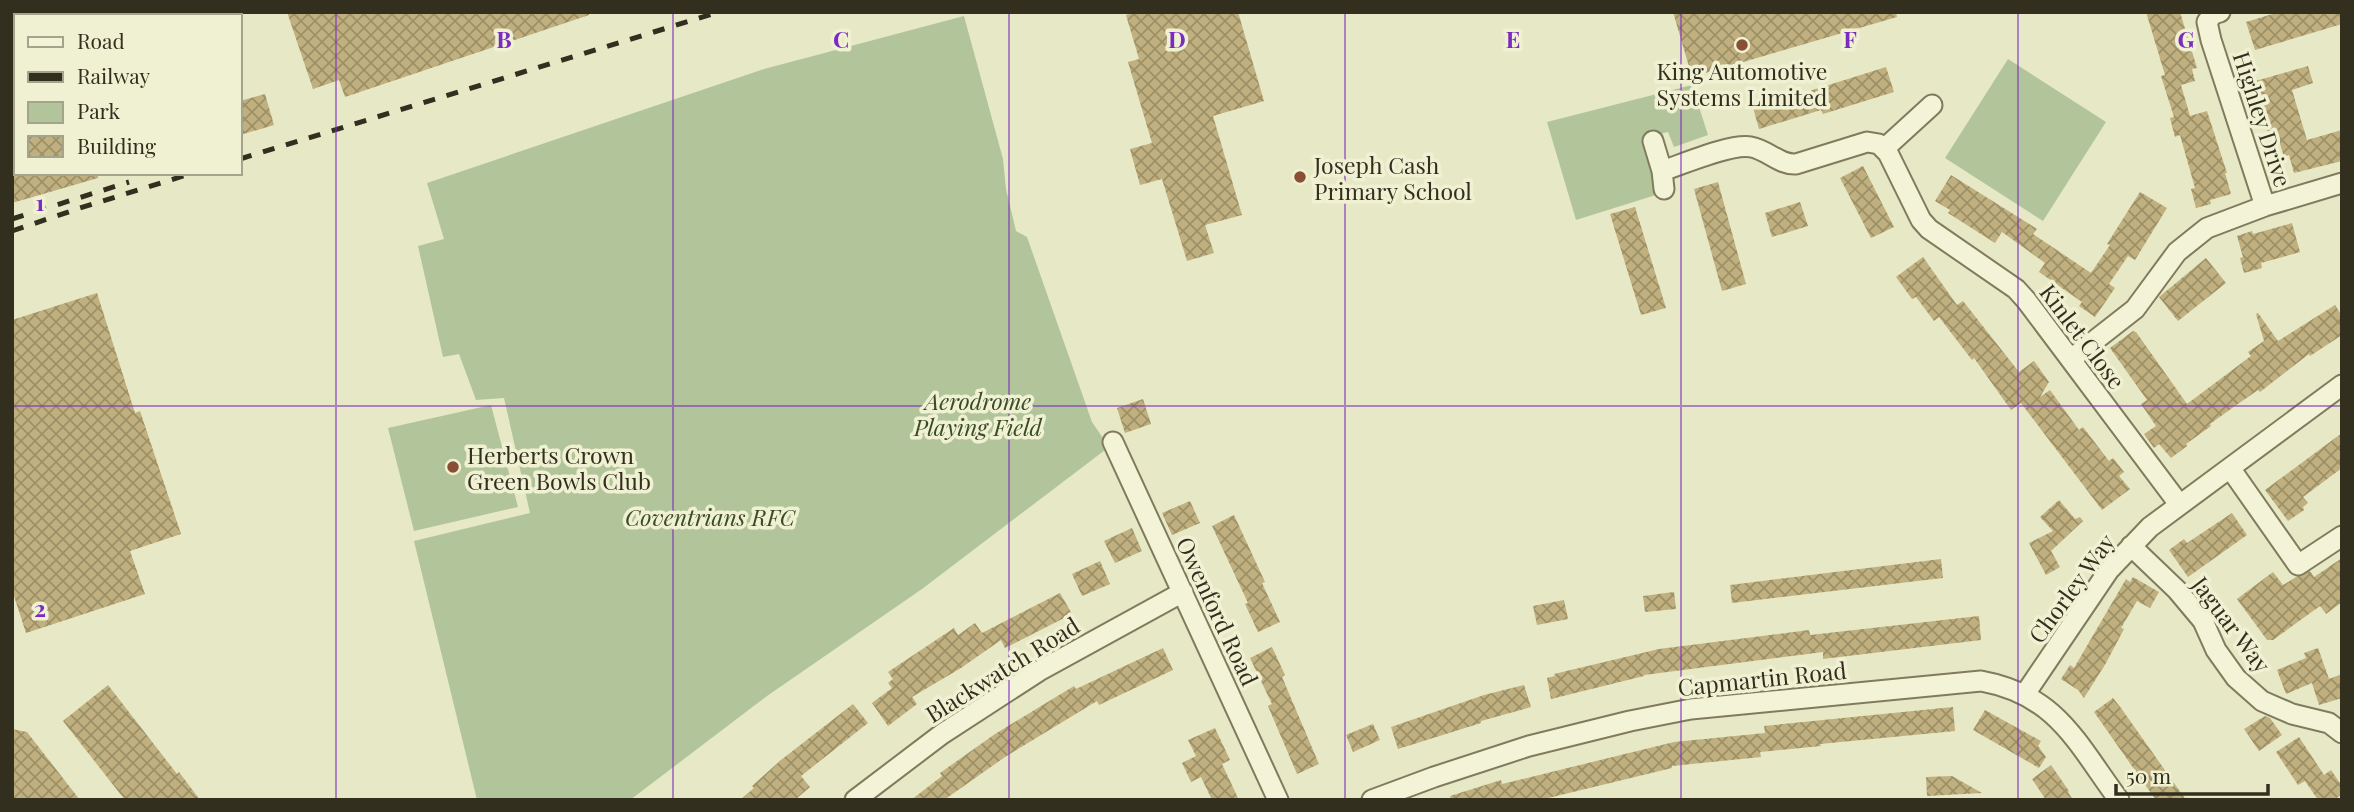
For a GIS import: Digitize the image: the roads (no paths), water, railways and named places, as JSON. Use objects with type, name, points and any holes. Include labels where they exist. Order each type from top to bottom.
[{"type":"street","name":"Highley Drive","points":[[2220,12],[2213,14],[2207,22],[2211,40],[2265,206]]},
{"type":"street","points":[[1653,141],[1663,180],[1706,156],[1747,146],[1788,164],[1797,164],[1867,142],[1875,142],[1885,148],[1932,105]]},
{"type":"street","name":"Kinlet Close","points":[[1885,148],[1928,229],[2016,289],[2179,504]]},
{"type":"street","points":[[2071,359],[2135,309],[2166,264],[2191,239],[2228,219],[2342,183]]},
{"type":"street","name":"Chorley Way","points":[[2025,694],[2109,570],[2150,527],[2342,385]]},
{"type":"street","name":"Owenford Road","points":[[1113,442],[1278,800]]},
{"type":"street","points":[[2230,468],[2298,565],[2342,536]]},
{"type":"street","name":"Jaguar Way","points":[[2131,546],[2156,568],[2198,614],[2216,650],[2236,678],[2262,701],[2292,714],[2329,723],[2342,733]]},
{"type":"street","name":"Blackwatch Road","points":[[855,800],[942,734],[1039,671],[1183,592]]},
{"type":"street","name":"Capmartin Road","points":[[1372,800],[1434,776],[1530,746],[1691,709],[1981,681],[2025,694],[2044,706],[2062,722],[2119,800]]},
{"type":"railway","points":[[242,158],[719,12]]},
{"type":"railway","points":[[12,231],[187,175]]},
{"type":"railway","points":[[12,219],[129,182]]},
{"type":"place","name":"King Automotive Systems Limited","points":[[1742,45]]},
{"type":"place","name":"Joseph Cash Primary School","points":[[1300,177]]},
{"type":"place","name":"Herberts Crown Green Bowls Club","points":[[453,467]]},
{"type":"park label","name":"Aerodrome Playing Field","points":[[978,413]]},
{"type":"park label","name":"Coventrians RFC","points":[[710,516]]}]
